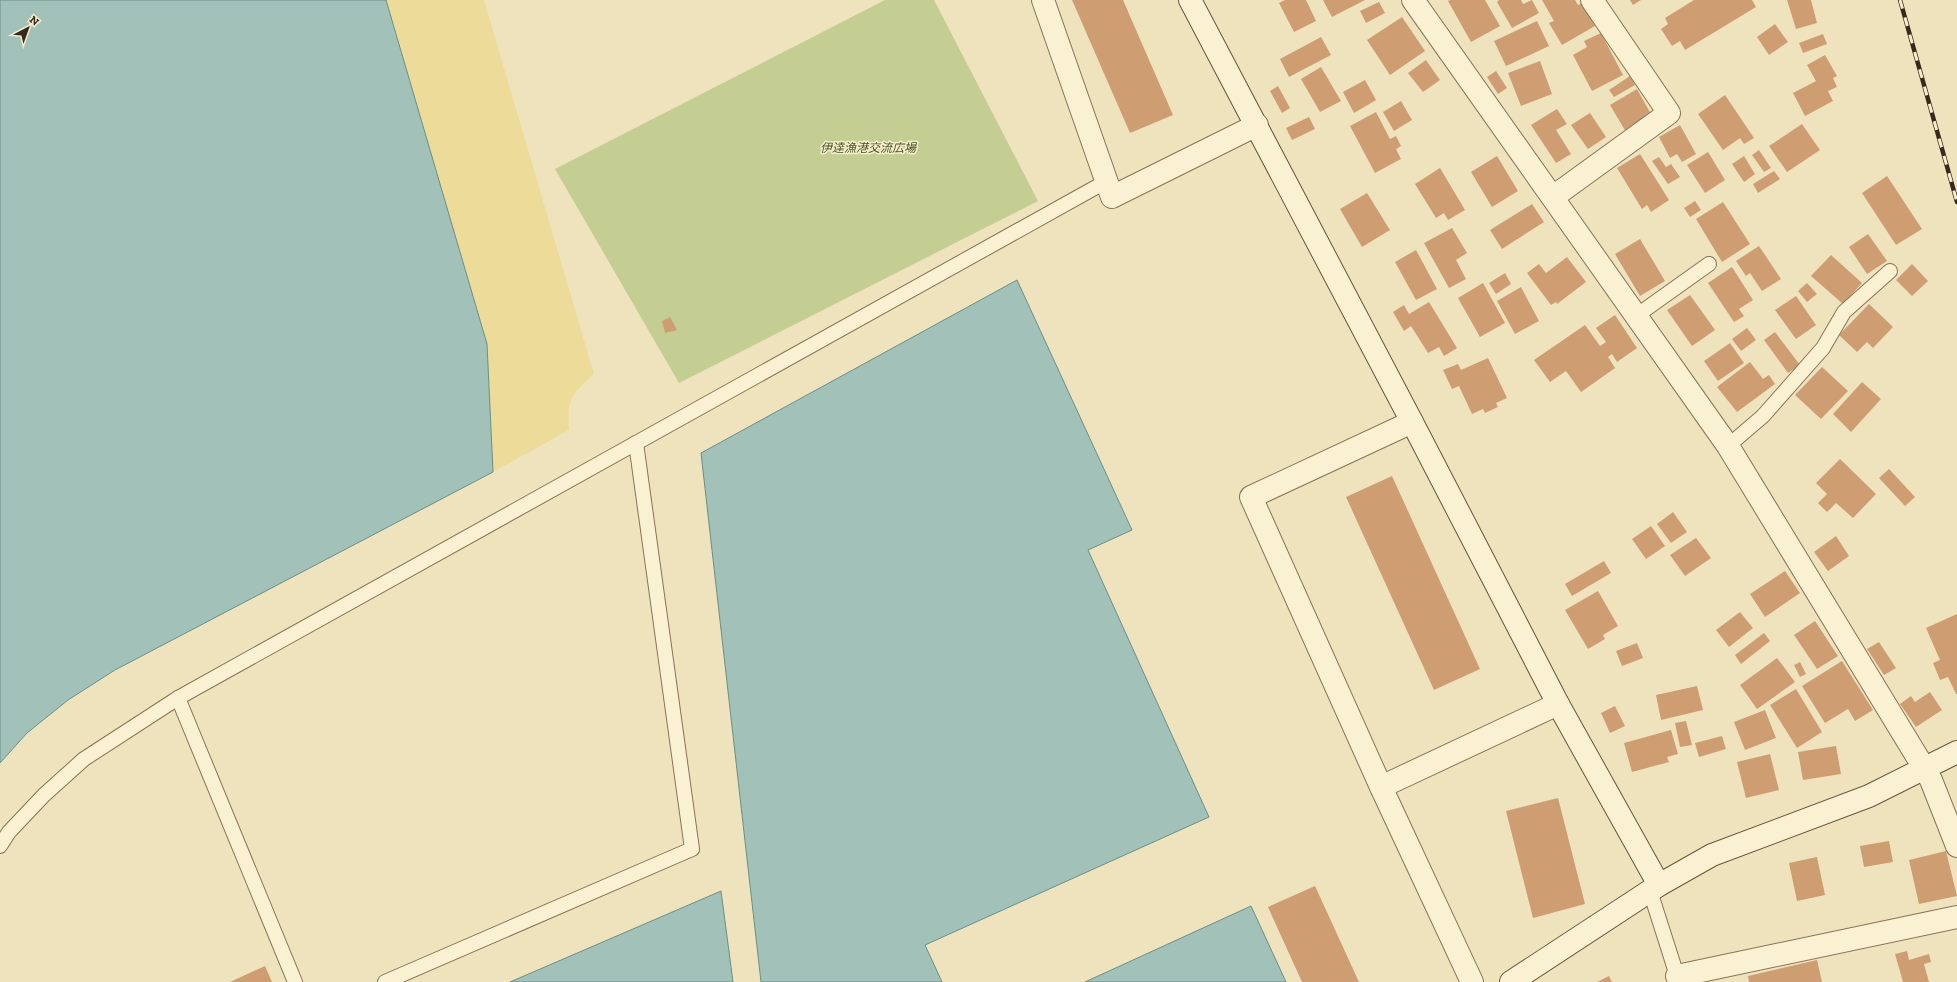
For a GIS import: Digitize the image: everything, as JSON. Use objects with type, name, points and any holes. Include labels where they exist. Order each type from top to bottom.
[{"type":"street","points":[[1043,0],[1112,197],[1257,125]]},
{"type":"street","points":[[1190,0],[1257,125],[1654,888]]},
{"type":"street","points":[[1413,0],[1728,446],[1931,780],[1957,846]]},
{"type":"street","points":[[1553,197],[1669,113],[1592,0]]},
{"type":"street","points":[[1412,422],[1251,497],[1381,787],[1472,982]]},
{"type":"street","points":[[1381,787],[1558,704]]},
{"type":"street","points":[[1511,982],[1654,888],[1712,854],[1869,796],[1957,752]]},
{"type":"street","points":[[1678,979],[1957,917]]},
{"type":"lane","points":[[0,846],[9,832],[44,795],[84,759],[178,698],[1107,181]]},
{"type":"lane","points":[[1636,316],[1708,264]]},
{"type":"lane","points":[[1728,446],[1763,416],[1823,348],[1844,312],[1890,271]]},
{"type":"lane","points":[[385,982],[692,849],[636,443]]},
{"type":"lane","points":[[178,698],[295,982]]},
{"type":"lane","points":[[1654,888],[1678,979]]},
{"type":"green space","name":"伊達漁港交流広場","points":[[885,0],[934,0],[1038,201],[679,383],[555,169]]},
{"type":"sand","points":[[386,0],[484,0],[594,374],[572,398],[569,411],[569,430],[493,472],[487,344]]},
{"type":"water","points":[[0,0],[386,0],[487,344],[493,472],[115,670],[68,700],[27,733],[0,763]]},
{"type":"water","points":[[1017,280],[1132,530],[1088,550],[1209,817],[925,945],[942,982],[761,982],[701,453]]},
{"type":"water","points":[[721,891],[733,982],[510,982]]},
{"type":"water","points":[[1251,906],[1286,982],[1085,982]]},
{"type":"building","points":[[1072,0],[1123,0],[1173,115],[1130,133]]},
{"type":"building","points":[[1285,0],[1306,0],[1316,21],[1294,32],[1279,3]]},
{"type":"building","points":[[1323,0],[1365,0],[1332,17]]},
{"type":"building","points":[[1485,0],[1500,26],[1471,42],[1448,1]]},
{"type":"building","points":[[1499,0],[1521,0],[1523,4],[1532,0],[1539,13],[1512,28],[1497,2]]},
{"type":"building","points":[[1542,0],[1575,0],[1578,5],[1582,3],[1595,26],[1562,45],[1549,23],[1554,21]]},
{"type":"building","points":[[1630,0],[1641,0],[1633,5]]},
{"type":"building","points":[[1694,0],[1752,0],[1756,7],[1685,50],[1680,41],[1672,46],[1661,29],[1668,24],[1665,18]]},
{"type":"building","points":[[1787,0],[1811,0],[1817,23],[1796,29]]},
{"type":"building","points":[[1379,2],[1385,13],[1366,23],[1360,11]]},
{"type":"building","points":[[1402,17],[1425,51],[1390,75],[1367,40]]},
{"type":"building","points":[[1537,21],[1549,46],[1506,66],[1494,41]]},
{"type":"building","points":[[1775,24],[1788,42],[1769,55],[1757,37]]},
{"type":"building","points":[[1601,33],[1623,75],[1592,91],[1573,55],[1587,47],[1584,41]]},
{"type":"building","points":[[1823,34],[1827,44],[1803,53],[1799,43]]},
{"type":"building","points":[[1321,37],[1331,55],[1289,77],[1280,59]]},
{"type":"building","points":[[1825,55],[1837,76],[1833,78],[1837,87],[1828,91],[1833,101],[1805,116],[1793,93],[1816,81],[1807,65]]},
{"type":"building","points":[[1426,60],[1440,80],[1423,92],[1408,73]]},
{"type":"building","points":[[1540,61],[1552,94],[1521,106],[1508,73]]},
{"type":"building","points":[[1321,67],[1341,101],[1320,112],[1301,79]]},
{"type":"building","points":[[1496,71],[1507,88],[1498,94],[1487,77]]},
{"type":"building","points":[[1630,76],[1635,85],[1614,97],[1609,90]]},
{"type":"building","points":[[1365,80],[1376,100],[1354,113],[1343,92]]},
{"type":"building","points":[[1278,86],[1290,108],[1282,113],[1270,91]]},
{"type":"building","points":[[1637,89],[1652,116],[1626,132],[1610,105]]},
{"type":"building","points":[[1725,95],[1754,138],[1744,144],[1740,138],[1723,150],[1698,114]]},
{"type":"building","points":[[1401,101],[1412,120],[1394,131],[1383,112]]},
{"type":"building","points":[[1557,109],[1567,124],[1556,130],[1571,154],[1556,163],[1531,125]]},
{"type":"building","points":[[1376,112],[1390,139],[1396,136],[1401,146],[1396,149],[1401,159],[1375,173],[1350,126]]},
{"type":"building","points":[[1590,113],[1606,137],[1588,149],[1571,125]]},
{"type":"building","points":[[1309,117],[1315,129],[1292,140],[1286,128]]},
{"type":"building","points":[[1802,124],[1820,150],[1787,172],[1769,146]]},
{"type":"building","points":[[1680,125],[1696,154],[1682,162],[1677,154],[1670,158],[1659,137]]},
{"type":"building","points":[[1759,150],[1771,168],[1764,172],[1752,155]]},
{"type":"building","points":[[1708,152],[1725,180],[1705,193],[1687,165]]},
{"type":"building","points":[[1640,154],[1669,200],[1651,212],[1647,205],[1642,209],[1617,168]]},
{"type":"building","points":[[1497,156],[1518,191],[1492,207],[1471,172]]},
{"type":"building","points":[[1744,156],[1755,174],[1744,182],[1732,164]]},
{"type":"building","points":[[1659,157],[1666,167],[1671,164],[1680,177],[1668,184],[1652,161]]},
{"type":"building","points":[[1440,168],[1465,210],[1448,220],[1444,213],[1436,218],[1415,184]]},
{"type":"building","points":[[1774,171],[1780,179],[1758,193],[1753,184]]},
{"type":"building","points":[[1887,176],[1922,229],[1896,245],[1862,193]]},
{"type":"building","points":[[1367,193],[1390,230],[1362,247],[1340,209]]},
{"type":"building","points":[[1695,201],[1701,210],[1690,217],[1684,208]]},
{"type":"building","points":[[1723,202],[1750,244],[1722,262],[1696,219]]},
{"type":"building","points":[[1532,204],[1544,222],[1502,249],[1490,230]]},
{"type":"building","points":[[1452,228],[1467,253],[1456,260],[1466,279],[1449,288],[1424,243]]},
{"type":"building","points":[[1868,234],[1887,261],[1867,274],[1849,247]]},
{"type":"building","points":[[1640,239],[1665,281],[1640,296],[1615,254]]},
{"type":"building","points":[[1759,246],[1781,279],[1762,291],[1750,273],[1746,276],[1736,261]]},
{"type":"building","points":[[1416,250],[1437,289],[1416,300],[1395,262]]},
{"type":"building","points":[[1831,255],[1862,283],[1843,304],[1811,276]]},
{"type":"building","points":[[1567,257],[1586,282],[1557,304],[1556,302],[1551,305],[1527,273],[1539,264],[1546,273]]},
{"type":"building","points":[[1912,264],[1928,281],[1912,296],[1896,280]]},
{"type":"building","points":[[1732,267],[1753,300],[1739,309],[1744,316],[1734,322],[1708,283]]},
{"type":"building","points":[[1505,273],[1511,284],[1496,294],[1489,283]]},
{"type":"building","points":[[1483,283],[1505,323],[1480,337],[1458,298]]},
{"type":"building","points":[[1807,283],[1817,294],[1807,302],[1798,291]]},
{"type":"building","points":[[1521,287],[1539,321],[1515,334],[1497,301]]},
{"type":"building","points":[[1690,295],[1715,330],[1692,346],[1667,310]]},
{"type":"building","points":[[1796,296],[1816,325],[1796,339],[1775,310]]},
{"type":"building","points":[[1429,302],[1457,348],[1444,356],[1439,347],[1428,353],[1411,326],[1404,331],[1393,312],[1404,305],[1409,314]]},
{"type":"building","points":[[1869,304],[1893,327],[1873,348],[1867,342],[1857,352],[1839,335]]},
{"type":"building","points":[[1615,315],[1637,348],[1617,362],[1612,354],[1608,357],[1615,368],[1581,392],[1566,371],[1550,382],[1534,360],[1585,325],[1600,346],[1606,342],[1596,328]]},
{"type":"building","points":[[670,317],[677,330],[665,333],[662,321]]},
{"type":"building","points":[[1747,328],[1756,340],[1741,351],[1732,339]]},
{"type":"building","points":[[1775,332],[1800,365],[1788,373],[1764,340]]},
{"type":"building","points":[[1730,343],[1744,363],[1718,381],[1704,361]]},
{"type":"building","points":[[1488,358],[1507,398],[1496,403],[1498,407],[1485,413],[1483,409],[1472,414],[1459,386],[1452,389],[1443,370],[1458,364],[1461,370]]},
{"type":"building","points":[[1750,362],[1763,379],[1769,375],[1775,384],[1737,412],[1717,387]]},
{"type":"building","points":[[1822,367],[1848,391],[1821,419],[1795,395]]},
{"type":"building","points":[[1862,382],[1881,399],[1851,432],[1833,414]]},
{"type":"building","points":[[1840,459],[1876,494],[1853,518],[1836,503],[1827,512],[1818,503],[1827,494],[1816,483]]},
{"type":"building","points":[[1889,469],[1915,497],[1905,506],[1879,478]]},
{"type":"building","points":[[1392,476],[1480,669],[1434,690],[1346,497]]},
{"type":"building","points":[[1673,512],[1687,532],[1671,543],[1657,524]]},
{"type":"building","points":[[1651,526],[1665,546],[1646,559],[1632,539]]},
{"type":"building","points":[[1836,536],[1849,556],[1828,571],[1814,552]]},
{"type":"building","points":[[1696,538],[1711,558],[1685,576],[1670,555]]},
{"type":"building","points":[[1604,561],[1611,573],[1572,596],[1565,584]]},
{"type":"building","points":[[1785,571],[1800,593],[1765,617],[1750,594]]},
{"type":"building","points":[[1598,591],[1618,626],[1603,635],[1605,639],[1588,649],[1565,610]]},
{"type":"building","points":[[1740,612],[1753,628],[1729,647],[1716,630]]},
{"type":"building","points":[[1957,614],[1956,694],[1948,677],[1940,680],[1933,663],[1940,660],[1926,628]]},
{"type":"building","points":[[1815,621],[1838,656],[1817,669],[1794,635]]},
{"type":"building","points":[[1764,633],[1770,641],[1741,664],[1735,655]]},
{"type":"building","points":[[1879,642],[1896,668],[1884,675],[1867,649]]},
{"type":"building","points":[[1637,643],[1643,658],[1622,666],[1616,651]]},
{"type":"building","points":[[1777,658],[1795,682],[1757,709],[1740,685]]},
{"type":"building","points":[[1842,661],[1873,710],[1855,721],[1848,709],[1825,723],[1802,686]]},
{"type":"building","points":[[1800,662],[1806,674],[1800,677],[1794,665]]},
{"type":"building","points":[[1697,686],[1703,710],[1661,720],[1656,695]]},
{"type":"building","points":[[1796,689],[1822,732],[1797,748],[1770,705]]},
{"type":"building","points":[[1930,692],[1942,710],[1916,727],[1900,704],[1911,696],[1915,702]]},
{"type":"building","points":[[1615,706],[1625,726],[1610,733],[1601,713]]},
{"type":"building","points":[[1765,710],[1776,738],[1745,750],[1734,722]]},
{"type":"building","points":[[1686,721],[1692,745],[1680,747],[1675,723]]},
{"type":"building","points":[[1671,730],[1678,754],[1667,757],[1669,762],[1632,772],[1624,743]]},
{"type":"building","points":[[1722,736],[1726,749],[1699,757],[1695,743]]},
{"type":"building","points":[[1836,746],[1841,774],[1803,780],[1798,752]]},
{"type":"building","points":[[1770,754],[1779,790],[1746,798],[1737,762]]},
{"type":"building","points":[[1558,798],[1585,904],[1533,918],[1506,811]]},
{"type":"building","points":[[1889,841],[1893,862],[1864,867],[1860,846]]},
{"type":"building","points":[[1946,851],[1957,896],[1919,904],[1909,860]]},
{"type":"building","points":[[1817,857],[1825,895],[1797,901],[1789,863]]},
{"type":"building","points":[[1315,886],[1359,982],[1302,982],[1268,907]]},
{"type":"building","points":[[1907,951],[1909,960],[1929,954],[1931,962],[1924,964],[1929,982],[1903,982],[1895,954]]},
{"type":"building","points":[[1817,960],[1822,982],[1749,982],[1748,976]]},
{"type":"building","points":[[265,966],[272,982],[230,982]]},
{"type":"building","points":[[1609,976],[1612,982],[1597,982]]},
{"type":"railway","points":[[1900,0],[1957,202]]}]
